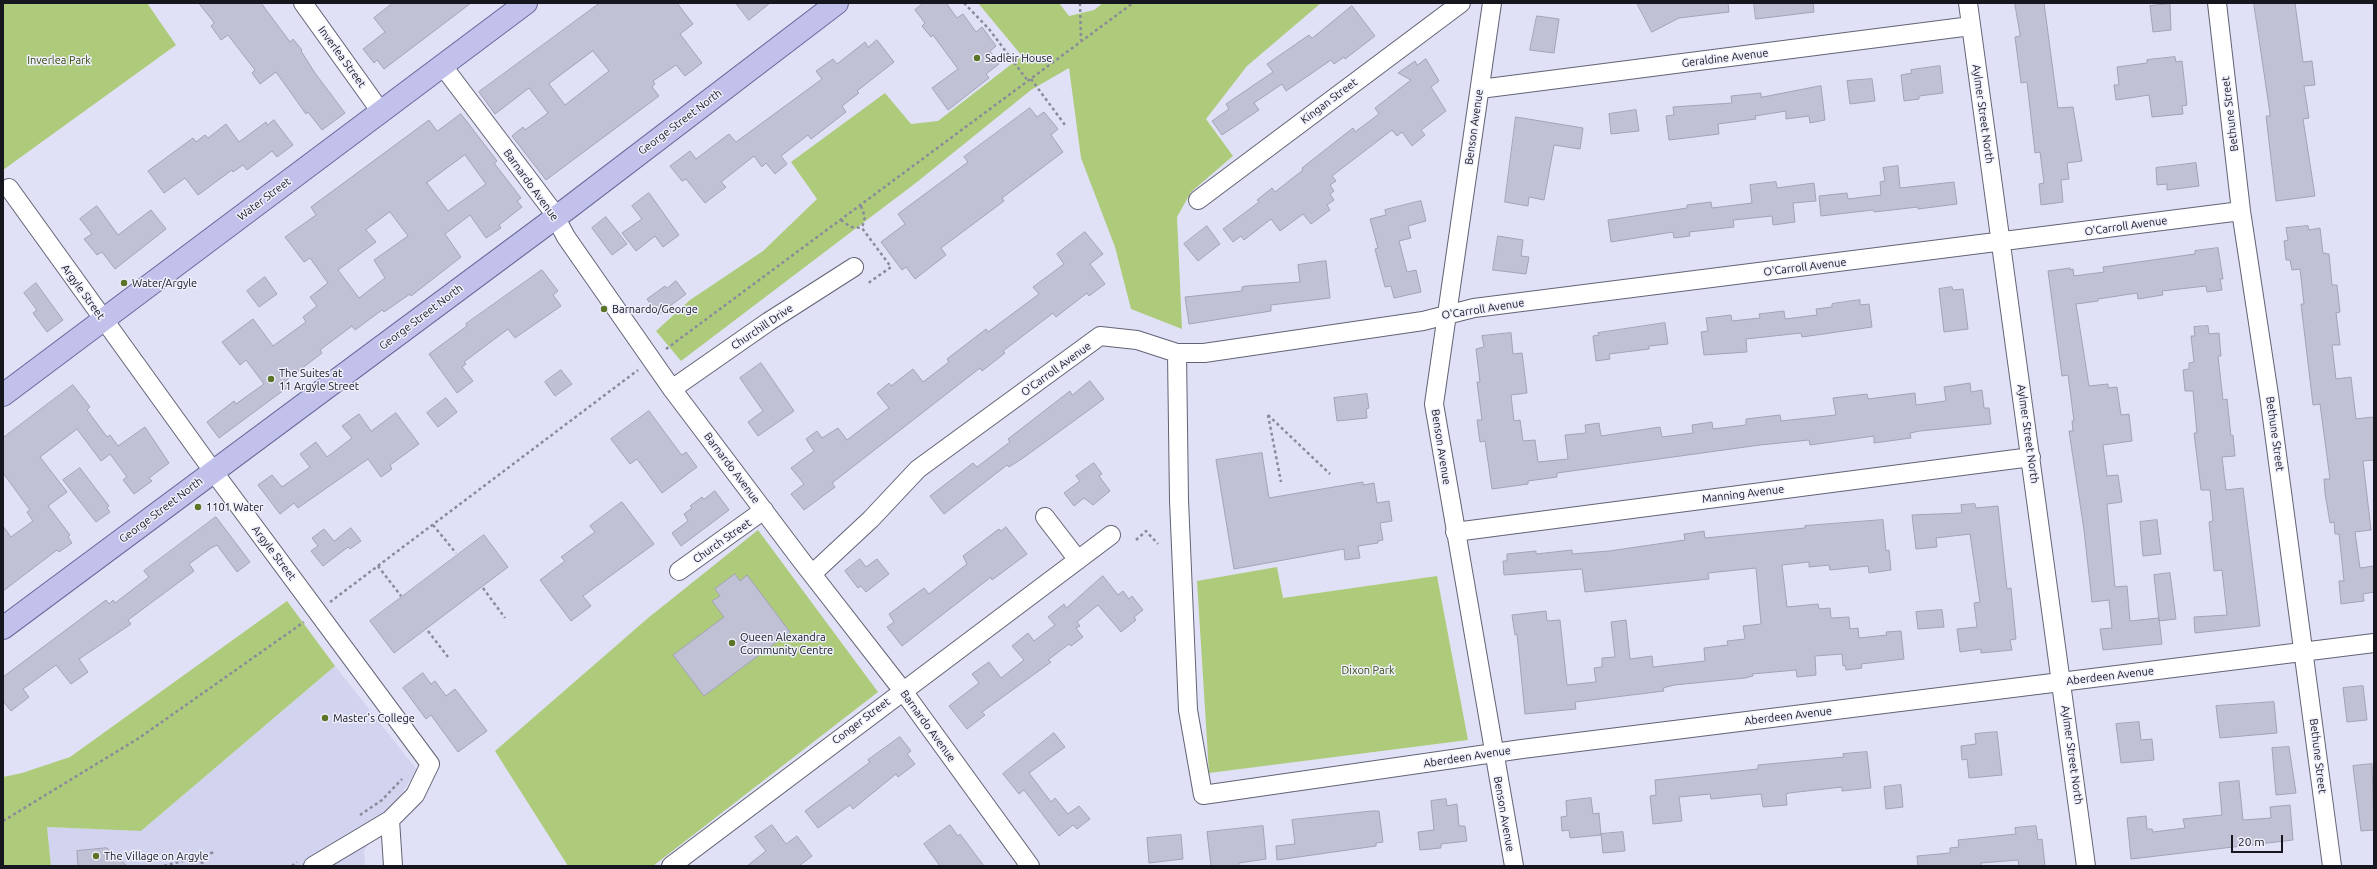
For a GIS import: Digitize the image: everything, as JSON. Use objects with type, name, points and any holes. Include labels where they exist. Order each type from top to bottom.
[{"type":"main road","name":"Water Street","points":[[3,395],[526,3]]},
{"type":"main road","name":"George Street North","points":[[3,628],[556,217],[837,3]]},
{"type":"street","name":"Inverlea Street","points":[[302,3],[381,112]]},
{"type":"street","name":"Kingan Street","points":[[1198,200],[1461,3]]},
{"type":"street","name":"Benson Avenue","points":[[1492,3],[1434,404],[1514,866]]},
{"type":"street","name":"Aylmer Street North","points":[[1968,3],[2086,866]]},
{"type":"street","name":"Bethune Street","points":[[2217,3],[2241,211],[2269,395],[2332,866]]},
{"type":"street","name":"Geraldine Avenue","points":[[1480,88],[1971,26]]},
{"type":"street","name":"Barnardo Avenue","points":[[442,65],[556,217],[566,237],[672,389],[903,691],[1030,866]]},
{"type":"street","name":"Argyle Street","points":[[9,188],[213,471],[430,764],[415,794],[390,820],[308,862]]},
{"type":"street","name":"O'Carroll Avenue","points":[[812,574],[871,519],[918,469],[1100,336],[1137,340],[1177,353],[1204,354],[1423,321],[1474,308],[2241,211]]},
{"type":"street","name":"Churchill Drive","points":[[672,389],[768,322],[854,267]]},
{"type":"street","name":"Aberdeen Avenue","points":[[1177,353],[1180,514],[1188,710],[1203,795],[1494,753],[2374,643]]},
{"type":"street","name":"Manning Avenue","points":[[1455,532],[2031,457]]},
{"type":"street","name":"Church Street","points":[[679,571],[764,510]]},
{"type":"street","points":[[1045,517],[1078,560]]},
{"type":"street","name":"Conger Street","points":[[671,866],[1111,535]]},
{"type":"street","points":[[390,820],[393,866]]},
{"type":"path","points":[[964,3],[989,29],[1028,81]]},
{"type":"path","points":[[1080,3],[1081,41]]},
{"type":"path","points":[[3,821],[139,738],[318,611],[652,359],[861,206],[1133,3]]},
{"type":"path","points":[[1031,79],[1064,125]]},
{"type":"path","points":[[861,206],[865,217],[862,228]]},
{"type":"path","points":[[841,220],[851,227],[862,228],[891,267],[867,284]]},
{"type":"path","points":[[1281,482],[1268,415],[1330,474]]},
{"type":"path","points":[[433,525],[456,553]]},
{"type":"path","points":[[1136,540],[1146,531],[1158,544]]},
{"type":"path","points":[[378,566],[401,596]]},
{"type":"path","points":[[482,588],[505,618]]},
{"type":"path","points":[[428,631],[448,657]]},
{"type":"path","points":[[358,817],[382,800],[404,778]]},
{"type":"path","points":[[164,866],[215,852]]},
{"type":"path","points":[[197,857],[205,866]]},
{"type":"path","points":[[292,866],[308,862]]},
{"type":"shaded area","name":"Master's College","points":[[335,666],[417,770],[364,851],[365,866],[51,866],[47,827],[141,831]]},
{"type":"green space","name":"Inverlea Park","points":[[3,3],[147,3],[176,45],[3,170]]},
{"type":"green space","points":[[978,3],[1059,3],[1069,16],[1094,10],[1103,3],[1321,3],[1247,66],[1206,119],[1233,156],[1191,192],[1177,217],[1182,329],[1131,309],[1115,247],[1081,158],[1069,68],[1031,90],[917,182],[681,361],[656,331],[690,300],[763,251],[817,199],[791,162],[885,93],[911,124],[938,121],[1022,56]]},
{"type":"green space","points":[[758,530],[878,692],[653,866],[568,866],[495,751],[648,618]]},
{"type":"green space","name":"Dixon Park","points":[[1277,567],[1283,598],[1437,576],[1468,740],[1209,773],[1197,581]]},
{"type":"green space","points":[[287,601],[335,666],[141,831],[47,827],[51,866],[3,866],[3,777],[22,773],[70,757]]},
{"type":"building","points":[[199,3],[261,3],[290,42],[293,39],[302,50],[301,51],[315,73],[345,113],[322,130],[308,112],[306,114],[276,72],[260,84],[252,73],[255,70],[228,35],[221,40],[211,26],[214,23]]},
{"type":"building","points":[[393,3],[471,3],[384,69],[377,60],[374,63],[363,49],[385,32],[374,18]]},
{"type":"building","points":[[600,3],[677,3],[693,24],[680,34],[702,63],[685,76],[676,65],[653,81],[655,84],[652,87],[659,96],[546,180],[512,136],[523,127],[525,130],[548,113],[529,88],[495,114],[479,92]],"holes":[[[593,51],[609,71],[565,105],[549,84]]]},
{"type":"building","points":[[736,3],[770,3],[749,20]]},
{"type":"building","name":"Sadleir House","points":[[924,3],[946,3],[957,18],[963,14],[976,32],[982,27],[996,46],[990,51],[999,64],[986,74],[989,78],[948,110],[932,88],[958,69],[933,35],[931,37],[922,26],[925,23],[915,10]]},
{"type":"building","points":[[1637,3],[1728,3],[1729,12],[1679,18],[1652,32]]},
{"type":"building","points":[[1754,3],[1813,3],[1814,12],[1756,19]]},
{"type":"building","points":[[2015,3],[2044,3],[2058,108],[2073,107],[2082,161],[2067,163],[2069,179],[2061,180],[2063,202],[2041,205],[2039,184],[2044,183],[2040,152],[2035,153],[2027,82],[2021,83],[2015,37],[2020,36]]},
{"type":"building","points":[[2254,3],[2295,3],[2303,62],[2312,61],[2315,85],[2304,86],[2309,118],[2303,119],[2315,196],[2276,201],[2266,116],[2270,116]]},
{"type":"building","points":[[2170,4],[2171,30],[2153,32],[2150,6]]},
{"type":"building","points":[[1352,6],[1375,36],[1345,59],[1344,57],[1334,64],[1331,60],[1286,91],[1282,84],[1254,103],[1259,110],[1222,135],[1212,121],[1229,109],[1226,104],[1273,72],[1267,64],[1309,35],[1312,38]]},
{"type":"building","points":[[1537,16],[1559,19],[1554,53],[1530,50]]},
{"type":"building","points":[[877,40],[894,62],[857,91],[859,93],[842,106],[846,112],[811,139],[808,135],[781,156],[787,164],[775,174],[766,163],[762,167],[754,156],[721,182],[726,187],[705,203],[686,179],[682,181],[670,166],[690,151],[696,159],[729,134],[736,142],[822,79],[816,71],[833,59],[837,64],[865,42],[868,47]]},
{"type":"building","points":[[2175,57],[2176,62],[2182,61],[2187,105],[2182,106],[2183,114],[2152,117],[2149,95],[2116,100],[2114,85],[2119,85],[2117,67],[2147,63],[2147,60]]},
{"type":"building","points":[[1426,59],[1439,81],[1431,87],[1446,111],[1421,130],[1425,135],[1412,146],[1402,132],[1397,136],[1392,130],[1332,176],[1336,181],[1330,185],[1334,191],[1330,194],[1334,200],[1327,205],[1330,210],[1311,224],[1303,214],[1280,231],[1271,219],[1244,240],[1241,236],[1233,242],[1223,229],[1259,202],[1257,200],[1272,188],[1275,192],[1303,170],[1302,168],[1353,128],[1355,132],[1379,114],[1375,108],[1411,80],[1398,73],[1415,61],[1417,65]]},
{"type":"building","points":[[1940,66],[1943,93],[1919,96],[1919,99],[1904,101],[1901,75],[1912,73],[1911,70]]},
{"type":"building","points":[[1872,79],[1875,101],[1850,104],[1847,81]]},
{"type":"building","points":[[1821,86],[1825,120],[1810,123],[1809,116],[1786,119],[1786,111],[1755,116],[1756,119],[1718,124],[1719,134],[1669,140],[1666,116],[1674,115],[1673,107],[1732,103],[1731,96],[1761,93],[1761,97]]},
{"type":"building","points":[[1030,108],[1037,117],[1044,112],[1058,129],[1051,135],[1063,152],[1002,198],[1004,201],[941,248],[946,255],[915,279],[906,267],[902,270],[881,242],[905,224],[898,214],[968,162],[964,157]]},
{"type":"building","points":[[1636,110],[1639,131],[1611,134],[1609,114]]},
{"type":"building","points":[[461,114],[497,161],[494,163],[521,198],[517,201],[522,207],[499,225],[501,228],[486,238],[470,215],[445,234],[461,257],[411,296],[410,294],[384,312],[382,310],[355,330],[352,326],[320,350],[322,353],[284,382],[288,387],[219,438],[207,422],[234,401],[236,404],[264,384],[246,360],[240,365],[222,342],[253,319],[273,346],[306,322],[303,317],[317,306],[310,297],[328,283],[310,258],[304,262],[285,237],[316,215],[311,207],[429,120],[437,131]],"holes":[[[465,155],[486,184],[448,211],[427,183]],[[390,212],[408,236],[374,260],[385,278],[359,298],[338,270],[376,242],[366,230]]]},
{"type":"building","points":[[1516,117],[1583,128],[1580,149],[1554,145],[1544,200],[1529,197],[1528,206],[1505,202]]},
{"type":"building","points":[[274,120],[293,145],[277,157],[272,151],[247,170],[243,165],[233,172],[232,170],[198,195],[185,178],[164,193],[148,171],[193,138],[196,142],[205,135],[208,138],[226,124],[239,142],[266,122],[267,125]]},
{"type":"building","points":[[2196,163],[2199,186],[2167,190],[2167,184],[2157,185],[2156,168]]},
{"type":"building","points":[[1898,166],[1900,188],[1954,182],[1957,204],[1918,209],[1918,207],[1874,212],[1873,210],[1821,216],[1819,196],[1847,193],[1848,199],[1881,195],[1880,182],[1885,181],[1883,168]]},
{"type":"building","points":[[1776,182],[1777,188],[1814,183],[1816,201],[1793,203],[1795,222],[1773,225],[1772,216],[1733,220],[1734,227],[1689,232],[1690,236],[1674,238],[1673,232],[1611,242],[1608,220],[1687,208],[1687,205],[1711,202],[1712,208],[1752,203],[1750,185]]},
{"type":"building","points":[[649,193],[679,235],[663,247],[655,236],[636,251],[622,233],[642,219],[632,206]]},
{"type":"building","points":[[1421,201],[1426,221],[1408,226],[1411,238],[1399,241],[1407,272],[1416,270],[1421,292],[1394,298],[1391,286],[1385,287],[1375,249],[1378,248],[1370,219],[1386,215],[1385,210]]},
{"type":"building","points":[[97,206],[118,235],[151,210],[166,229],[115,269],[102,252],[97,255],[84,239],[92,234],[80,219]]},
{"type":"building","points":[[606,217],[627,244],[612,255],[592,228]]},
{"type":"building","points":[[1207,226],[1220,244],[1198,261],[1184,244]]},
{"type":"building","points":[[2308,226],[2309,230],[2320,228],[2323,253],[2329,254],[2332,285],[2337,285],[2340,312],[2336,313],[2340,345],[2332,345],[2336,379],[2351,377],[2356,419],[2372,417],[2374,420],[2374,460],[2363,461],[2371,530],[2355,532],[2360,568],[2374,566],[2374,592],[2363,594],[2364,601],[2341,604],[2339,581],[2344,581],[2339,534],[2335,534],[2334,522],[2330,523],[2325,493],[2324,479],[2330,479],[2320,404],[2313,405],[2301,304],[2304,304],[2300,269],[2292,270],[2290,260],[2286,260],[2284,241],[2288,240],[2286,228]]},
{"type":"building","points":[[1085,232],[1103,254],[1090,264],[1105,284],[1089,296],[1087,293],[1056,317],[1053,313],[1003,351],[1005,353],[982,371],[980,368],[832,483],[835,487],[804,510],[791,494],[804,484],[791,468],[814,451],[806,439],[817,431],[822,438],[838,428],[847,440],[889,408],[877,393],[889,383],[891,386],[913,369],[923,382],[949,362],[947,359],[986,329],[988,332],[1039,294],[1033,287],[1064,264],[1057,254]]},
{"type":"building","points":[[1498,236],[1523,240],[1521,256],[1529,257],[1526,274],[1493,270]]},
{"type":"building","points":[[2218,248],[2223,279],[2220,279],[2222,290],[2207,292],[2206,286],[2162,291],[2163,295],[2138,299],[2137,293],[2076,304],[2089,386],[2108,384],[2108,388],[2117,387],[2121,415],[2129,414],[2132,441],[2103,445],[2107,476],[2118,475],[2122,502],[2107,504],[2115,587],[2127,586],[2130,621],[2159,618],[2162,644],[2103,650],[2100,629],[2112,628],[2109,600],[2092,602],[2084,530],[2069,431],[2073,431],[2072,421],[2074,421],[2068,375],[2062,376],[2048,271],[2070,268],[2070,270],[2073,269],[2074,276],[2104,272],[2103,267],[2195,254],[2195,251]]},
{"type":"building","points":[[1326,261],[1330,298],[1271,305],[1271,311],[1189,324],[1185,297],[1242,291],[1242,287],[1246,286],[1300,282],[1298,265]]},
{"type":"building","points":[[542,270],[558,291],[553,295],[561,306],[515,338],[508,329],[464,362],[466,364],[462,367],[473,381],[457,393],[429,354],[467,326],[466,324]]},
{"type":"building","points":[[265,277],[277,294],[259,307],[247,291]]},
{"type":"building","points":[[676,281],[686,294],[658,315],[647,299],[665,286],[667,288]]},
{"type":"building","points":[[36,283],[63,320],[47,332],[33,313],[37,310],[24,293]]},
{"type":"building","points":[[1952,287],[1953,290],[1963,289],[1968,329],[1944,332],[1939,289]]},
{"type":"building","points":[[1860,300],[1860,305],[1869,304],[1872,327],[1802,337],[1801,333],[1746,339],[1747,352],[1704,355],[1701,332],[1708,331],[1706,318],[1731,315],[1732,321],[1760,318],[1759,314],[1784,311],[1785,319],[1817,315],[1816,309],[1832,307],[1832,304]]},
{"type":"building","points":[[1665,323],[1668,344],[1649,346],[1649,349],[1609,354],[1610,359],[1596,361],[1593,336],[1599,335],[1598,333]]},
{"type":"building","points":[[2208,326],[2209,334],[2219,333],[2221,356],[2218,356],[2223,400],[2227,399],[2231,436],[2233,435],[2235,456],[2222,457],[2226,490],[2243,488],[2260,626],[2195,633],[2194,617],[2227,615],[2222,570],[2214,571],[2209,522],[2213,521],[2210,490],[2201,490],[2194,433],[2197,433],[2193,391],[2185,391],[2183,370],[2189,369],[2189,363],[2194,362],[2191,336],[2195,336],[2194,327]]},
{"type":"building","points":[[1511,333],[1513,354],[1522,353],[1527,393],[1511,395],[1514,421],[1520,420],[1523,441],[1535,440],[1538,462],[1568,459],[1565,435],[1586,433],[1585,425],[1599,423],[1601,436],[1660,427],[1662,437],[1693,433],[1692,425],[1712,422],[1713,429],[1746,425],[1746,419],[1780,415],[1781,421],[1836,415],[1833,398],[1867,394],[1868,399],[1915,393],[1916,405],[1946,401],[1944,387],[1970,383],[1971,392],[1982,390],[1984,408],[1989,408],[1991,424],[1920,431],[1910,433],[1911,438],[1874,443],[1874,436],[1810,445],[1809,440],[1760,445],[1557,473],[1557,477],[1528,481],[1528,484],[1492,489],[1485,441],[1480,442],[1477,420],[1482,420],[1477,382],[1480,382],[1476,349],[1484,347],[1482,336]]},
{"type":"building","points":[[761,363],[794,411],[758,436],[748,422],[763,411],[740,378]]},
{"type":"building","points":[[561,370],[572,384],[555,396],[545,382]]},
{"type":"building","points":[[1090,381],[1104,399],[1023,458],[1009,467],[1007,465],[944,514],[930,496],[973,463],[977,467],[1010,442],[1008,439],[1070,391],[1072,395]]},
{"type":"building","points":[[73,385],[90,407],[87,410],[107,437],[110,435],[118,446],[145,427],[169,463],[149,478],[152,481],[134,494],[123,480],[127,477],[110,454],[101,461],[77,429],[40,457],[67,492],[48,506],[70,535],[68,537],[72,543],[59,552],[57,550],[3,591],[3,526],[11,537],[33,521],[27,512],[30,510],[3,473],[3,438]]},
{"type":"building","points":[[1367,394],[1369,408],[1366,409],[1367,418],[1337,421],[1334,398]]},
{"type":"building","points":[[446,398],[457,412],[438,427],[427,413]]},
{"type":"building","points":[[649,411],[680,453],[682,455],[686,452],[697,467],[662,493],[637,459],[630,464],[611,439]]},
{"type":"building","points":[[396,413],[419,444],[390,465],[392,469],[381,477],[368,459],[298,508],[294,503],[280,514],[258,485],[272,475],[282,487],[310,467],[300,454],[316,442],[327,457],[352,438],[342,426],[359,414],[371,431]]},
{"type":"building","points":[[1262,453],[1269,498],[1363,482],[1363,485],[1374,483],[1377,503],[1389,501],[1392,521],[1380,523],[1383,540],[1378,541],[1378,543],[1358,546],[1360,558],[1345,560],[1344,549],[1234,569],[1216,460]]},
{"type":"building","points":[[1094,463],[1102,474],[1099,476],[1110,491],[1093,505],[1084,498],[1074,506],[1064,493],[1080,481],[1076,476]]},
{"type":"building","points":[[80,468],[109,506],[107,508],[110,512],[96,522],[63,480]]},
{"type":"building","points":[[715,491],[729,510],[681,546],[672,533],[688,521],[684,514],[692,508],[690,506],[702,497],[704,499]]},
{"type":"building","points":[[622,502],[654,544],[583,596],[591,606],[571,621],[540,580],[565,561],[561,557],[595,532],[590,526]]},
{"type":"building","points":[[1975,504],[1976,508],[1998,506],[2007,589],[2011,588],[2016,639],[2010,640],[2012,650],[1981,653],[1981,649],[1960,652],[1957,629],[1977,627],[1974,603],[1980,602],[1970,534],[1936,538],[1937,547],[1916,549],[1912,515],[1962,513],[1961,505]]},
{"type":"building","points":[[216,517],[250,562],[237,572],[217,545],[211,548],[189,564],[194,571],[128,620],[131,624],[79,659],[88,672],[71,684],[56,665],[23,689],[29,697],[11,711],[3,701],[3,677],[106,600],[109,604],[113,600],[115,603],[149,577],[144,571]]},
{"type":"building","points":[[1883,520],[1886,551],[1889,550],[1891,570],[1869,573],[1868,566],[1830,570],[1829,565],[1809,567],[1809,562],[1782,565],[1787,607],[1818,604],[1819,609],[1830,608],[1831,618],[1849,617],[1850,629],[1858,628],[1859,638],[1887,635],[1886,632],[1901,631],[1904,659],[1861,664],[1862,668],[1846,670],[1845,665],[1843,666],[1842,654],[1815,656],[1816,675],[1797,677],[1796,670],[1752,674],[1753,676],[1745,678],[1674,685],[1663,688],[1664,691],[1575,702],[1576,709],[1525,714],[1517,634],[1515,635],[1512,615],[1546,611],[1547,621],[1560,620],[1567,685],[1596,682],[1594,668],[1602,667],[1602,658],[1615,657],[1611,622],[1626,620],[1630,659],[1652,656],[1653,667],[1705,661],[1704,648],[1728,645],[1727,641],[1745,639],[1743,626],[1761,624],[1756,568],[1708,573],[1709,579],[1585,592],[1582,569],[1504,575],[1503,561],[1507,561],[1507,554],[1536,551],[1536,554],[1572,550],[1572,554],[1609,551],[1685,540],[1684,534],[1704,531],[1705,538],[1805,528],[1805,526]]},
{"type":"building","points":[[2157,520],[2161,554],[2143,556],[2140,522]]},
{"type":"building","points":[[1006,527],[1027,554],[992,580],[991,577],[902,646],[887,627],[894,622],[889,614],[924,588],[929,594],[967,564],[963,556],[999,529],[1001,531]]},
{"type":"building","points":[[351,528],[361,541],[350,549],[348,547],[323,566],[311,551],[318,546],[312,538],[324,529],[334,541]]},
{"type":"building","points":[[484,535],[508,567],[394,653],[370,621]]},
{"type":"building","points":[[860,559],[866,567],[877,559],[889,574],[866,592],[861,586],[858,588],[845,571]]},
{"type":"building","points":[[2170,573],[2176,619],[2159,621],[2154,575]]},
{"type":"building","name":"Queen Alexandra Community Centre","points":[[735,574],[740,581],[747,575],[790,632],[704,696],[673,655],[724,617],[712,601],[720,596],[715,589]]},
{"type":"building","points":[[1103,576],[1118,595],[1123,591],[1129,599],[1132,596],[1143,610],[1134,617],[1136,620],[1121,632],[1098,605],[1077,622],[1080,626],[1076,628],[1083,637],[1071,646],[1069,644],[1048,660],[1051,662],[982,712],[985,715],[967,729],[949,706],[979,683],[972,674],[989,662],[1001,678],[1024,660],[1012,646],[1028,633],[1034,641],[1055,625],[1048,617],[1064,604],[1066,608]]},
{"type":"building","points":[[1942,610],[1944,627],[1918,629],[1916,612]]},
{"type":"building","points":[[423,673],[431,684],[435,681],[446,696],[455,689],[487,731],[458,752],[431,715],[426,719],[403,688]]},
{"type":"building","points":[[2363,686],[2367,720],[2347,722],[2343,688]]},
{"type":"building","points":[[2274,702],[2277,733],[2220,738],[2216,706]]},
{"type":"building","points":[[2139,722],[2141,740],[2152,739],[2154,760],[2121,763],[2116,724]]},
{"type":"building","points":[[1997,732],[2002,775],[1969,778],[1967,759],[1962,760],[1961,746],[1976,744],[1975,734]]},
{"type":"building","points":[[1054,733],[1065,747],[1029,773],[1051,802],[1055,798],[1068,814],[1079,806],[1090,819],[1077,829],[1073,825],[1059,836],[1024,790],[1019,794],[1003,774]]},
{"type":"building","points":[[900,737],[911,751],[907,754],[915,764],[898,777],[896,774],[853,809],[850,805],[818,828],[805,811],[870,762],[868,760]]},
{"type":"building","points":[[2289,747],[2296,793],[2276,795],[2272,748]]},
{"type":"building","points":[[1867,752],[1871,788],[1842,791],[1842,787],[1789,793],[1786,794],[1787,805],[1763,807],[1761,794],[1711,799],[1710,794],[1679,797],[1682,821],[1653,824],[1650,796],[1656,795],[1655,780],[1758,769],[1758,765],[1844,757],[1843,754]]},
{"type":"building","points":[[2372,764],[2374,830],[2361,831],[2353,766]]},
{"type":"building","points":[[2239,781],[2243,820],[2271,818],[2270,807],[2290,805],[2293,840],[2131,859],[2127,818],[2146,816],[2147,829],[2152,829],[2153,832],[2185,828],[2183,819],[2222,815],[2219,783]]},
{"type":"building","points":[[1901,785],[1903,807],[1886,809],[1884,787]]},
{"type":"building","points":[[1591,798],[1593,814],[1599,813],[1601,835],[1570,838],[1569,830],[1562,831],[1561,817],[1567,816],[1566,801]]},
{"type":"building","points":[[1446,799],[1447,806],[1457,804],[1459,826],[1465,826],[1467,841],[1441,844],[1441,848],[1420,850],[1418,832],[1434,830],[1431,801]]},
{"type":"building","points":[[1379,811],[1383,842],[1376,843],[1376,846],[1277,860],[1276,846],[1295,844],[1292,820]]},
{"type":"building","points":[[772,825],[786,844],[797,836],[812,856],[799,866],[747,866],[766,851],[755,837]]},
{"type":"building","points":[[950,825],[958,836],[960,834],[984,866],[940,866],[924,844]]},
{"type":"building","points":[[1263,826],[1266,859],[1239,863],[1239,866],[1211,866],[1207,832]]},
{"type":"building","points":[[2036,826],[2038,840],[2042,839],[2045,866],[2019,866],[2018,860],[1981,863],[1981,866],[1918,866],[1917,856],[1950,853],[1950,848],[1959,847],[1958,840],[2016,834],[2015,828]]},
{"type":"building","points":[[1623,832],[1625,851],[1603,853],[1601,834]]},
{"type":"building","points":[[1181,835],[1183,859],[1149,863],[1147,838]]},
{"type":"building","name":"The Village on Argyle","points":[[107,848],[127,866],[78,866],[77,851]]},
{"type":"place","name":"Sadleir House","points":[[977,58]]},
{"type":"place","name":"Water/Argyle","points":[[124,283]]},
{"type":"place","name":"Barnardo/George","points":[[604,309]]},
{"type":"place","name":"The Suites at 11 Argyle Street","points":[[271,379]]},
{"type":"place","name":"1101 Water","points":[[198,507]]},
{"type":"place","name":"Queen Alexandra Community Centre","points":[[732,643]]},
{"type":"place","name":"Master's College","points":[[325,718]]},
{"type":"place","name":"The Village on Argyle","points":[[96,856]]}]
